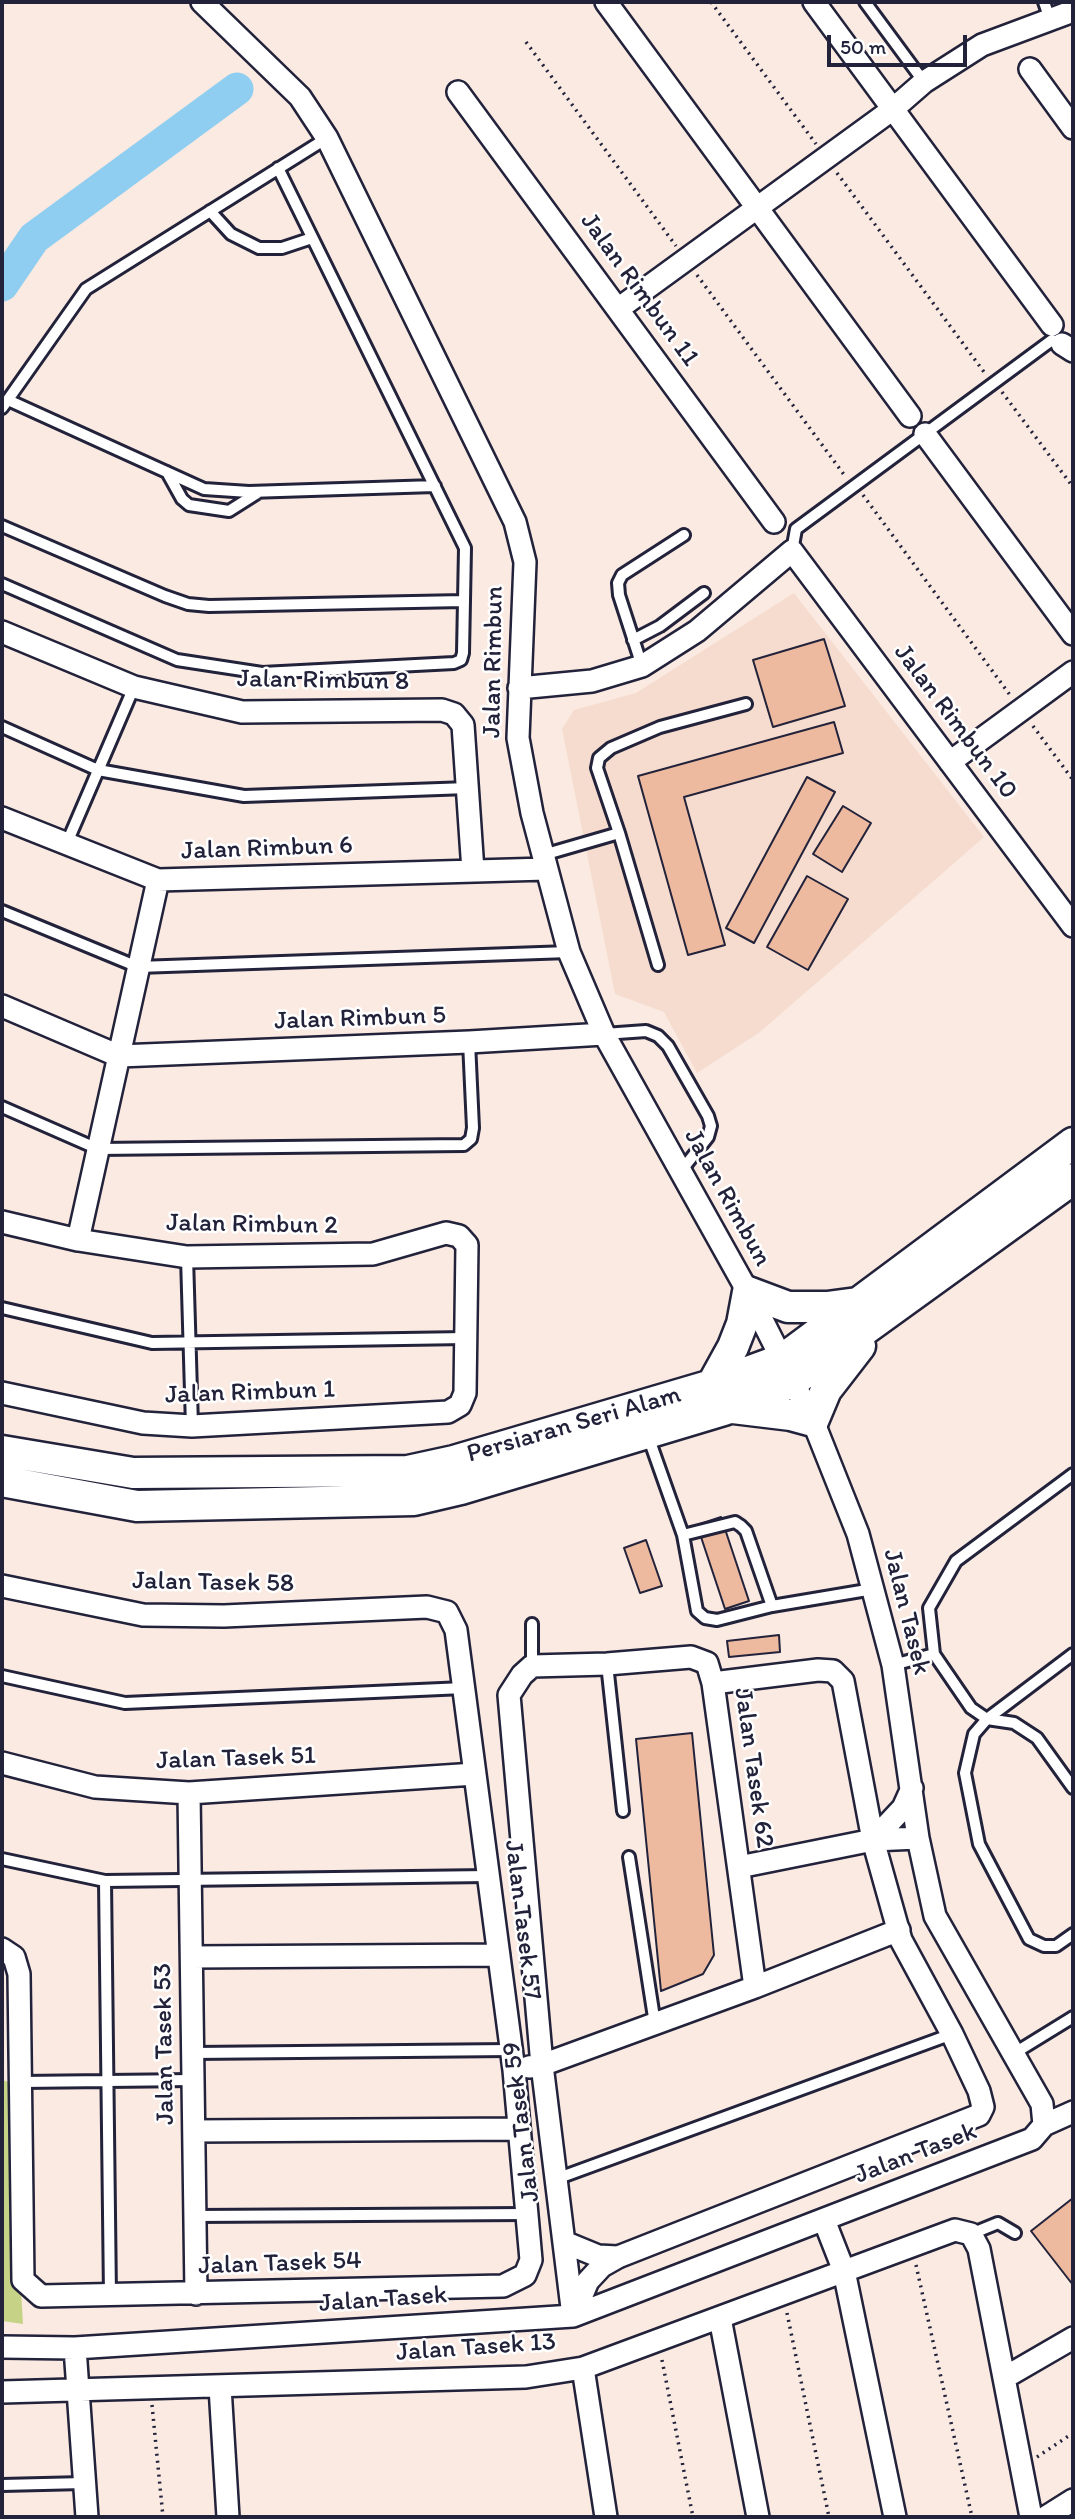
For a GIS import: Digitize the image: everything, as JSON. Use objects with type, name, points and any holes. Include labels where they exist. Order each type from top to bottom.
[{"type":"main road","name":"Persiaran Seri Alam","points":[[788,1370],[857,1303],[1073,1143]]},
{"type":"main road","name":"Persiaran Seri Alam","points":[[2,1481],[137,1506],[414,1500],[461,1489],[648,1433],[721,1396],[788,1370],[886,1314],[1073,1179]]},
{"type":"main road","points":[[857,1303],[827,1307],[788,1307],[748,1292],[742,1324],[721,1396],[813,1421],[826,1390],[841,1368],[886,1314]]},
{"type":"main road","name":"Persiaran Seri Alam","points":[[2,1451],[133,1473],[408,1471],[721,1396]]},
{"type":"street","name":"Jalan Rimbun","points":[[202,2],[300,97],[327,138],[515,522],[524,562],[518,738],[544,862],[569,951],[604,1034],[748,1292],[788,1370]]},
{"type":"street","points":[[606,2],[910,416]]},
{"type":"street","points":[[814,2],[1052,325]]},
{"type":"street","points":[[618,309],[893,108],[924,82],[1047,10],[1073,12]]},
{"type":"street","points":[[1030,68],[1073,128]]},
{"type":"street","name":"Jalan Rimbun 11","points":[[458,92],[774,522]]},
{"type":"street","points":[[925,434],[1073,634]]},
{"type":"street","points":[[519,688],[592,681],[642,666],[697,631],[792,551]]},
{"type":"street","name":"Jalan Rimbun 10","points":[[792,551],[1073,926]]},
{"type":"street","name":"Jalan Rimbun 8","points":[[2,632],[134,687],[242,712],[442,710],[454,714],[463,725],[473,871]]},
{"type":"street","points":[[950,762],[1073,672]]},
{"type":"street","name":"Jalan Rimbun 6","points":[[2,818],[158,880],[473,871],[544,862]]},
{"type":"street","points":[[78,1240],[158,880]]},
{"type":"street","points":[[2,1006],[119,1056]]},
{"type":"street","name":"Jalan Rimbun 5","points":[[119,1056],[604,1034]]},
{"type":"street","name":"Jalan Rimbun 2","points":[[2,1222],[78,1240],[187,1256],[373,1254],[446,1233],[459,1236],[467,1245],[466,1338]]},
{"type":"street","name":"Jalan Rimbun 1","points":[[2,1393],[144,1423],[192,1426],[448,1412],[460,1405],[464,1393],[466,1338]]},
{"type":"street","name":"Jalan Tasek","points":[[2,2347],[75,2348],[573,2316],[1032,2139],[1044,2125],[1042,2104],[935,1916],[918,1838],[893,1665],[873,1589],[858,1534],[813,1421],[788,1370]]},
{"type":"street","name":"Jalan Tasek 58","points":[[2,1586],[143,1615],[224,1616],[427,1607]]},
{"type":"street","name":"Jalan Tasek 57","points":[[427,1607],[447,1612],[456,1630],[512,2060],[531,2260]]},
{"type":"street","name":"Jalan Tasek 62","points":[[527,1671],[691,1657],[707,1663],[713,1683],[755,1987]]},
{"type":"street","points":[[573,2316],[588,2281],[602,2266],[618,2257],[979,2115],[983,2107],[979,2091],[952,2034],[901,1940],[873,1840],[843,1681],[833,1671],[818,1670],[713,1683]]},
{"type":"street","name":"Jalan Tasek 59","points":[[527,1671],[509,1695],[542,2065],[573,2316]]},
{"type":"street","name":"Jalan Tasek 51","points":[[2,1763],[95,1787],[189,1793],[475,1774]]},
{"type":"street","points":[[873,1840],[903,1808],[912,1788]]},
{"type":"street","name":"Jalan Tasek 53","points":[[189,1793],[196,2294]]},
{"type":"street","points":[[738,1867],[873,1840],[918,1838]]},
{"type":"street","points":[[873,1840],[899,1849],[926,1874]]},
{"type":"street","points":[[512,2060],[542,2065],[755,1987],[899,1930]]},
{"type":"street","points":[[2,1949],[14,1957],[19,1974],[20,2082]]},
{"type":"street","points":[[192,1957],[499,1955]]},
{"type":"street","name":"Jalan Tasek 54","points":[[20,2082],[23,2280],[41,2296],[503,2286],[525,2275],[531,2260]]},
{"type":"street","points":[[1044,2125],[1073,2112]]},
{"type":"street","points":[[194,2131],[518,2129]]},
{"type":"street","points":[[824,2220],[844,2272],[895,2517]]},
{"type":"street","name":"Jalan Tasek 13","points":[[2,2392],[526,2377],[583,2368],[955,2230],[971,2234]]},
{"type":"street","points":[[971,2234],[979,2249],[1031,2517]]},
{"type":"street","points":[[564,2242],[598,2256],[618,2257]]},
{"type":"street","points":[[720,2318],[758,2517]]},
{"type":"street","points":[[1004,2378],[1073,2339]]},
{"type":"street","points":[[75,2348],[87,2517]]},
{"type":"street","points":[[583,2368],[607,2517]]},
{"type":"street","points":[[220,2387],[228,2517]]},
{"type":"street","points":[[1046,2517],[1073,2500]]},
{"type":"lane","points":[[865,2],[924,82]]},
{"type":"lane","points":[[327,138],[86,289],[5,404],[204,489],[260,492],[435,486]]},
{"type":"lane","points":[[2,583],[177,660],[261,673],[454,663],[461,660],[465,548],[278,168]]},
{"type":"lane","points":[[210,211],[231,234],[259,248],[282,248],[312,238]]},
{"type":"lane","points":[[792,551],[796,529],[855,485],[1052,340],[1068,347]]},
{"type":"lane","points":[[167,472],[182,499],[189,505],[229,511],[260,492]]},
{"type":"lane","points":[[2,526],[187,604],[209,606],[464,601]]},
{"type":"lane","points":[[642,666],[619,595],[618,583],[622,575],[684,535]]},
{"type":"lane","points":[[633,640],[660,626],[704,593]]},
{"type":"lane","points":[[66,845],[134,687]]},
{"type":"lane","points":[[658,965],[597,768],[599,758],[611,747],[660,727],[746,704]]},
{"type":"lane","points":[[2,727],[98,770],[244,796],[468,788]]},
{"type":"lane","points":[[544,862],[619,833]]},
{"type":"lane","points":[[2,911],[138,967],[569,951]]},
{"type":"lane","points":[[604,1034],[646,1031],[657,1036],[668,1046],[708,1116],[711,1126],[708,1137],[681,1171]]},
{"type":"lane","points":[[2,1107],[98,1149],[464,1145],[471,1139],[473,1128],[469,1042]]},
{"type":"lane","points":[[187,1256],[192,1426]]},
{"type":"lane","points":[[2,1308],[152,1343],[466,1338]]},
{"type":"lane","points":[[648,1433],[683,1535],[697,1611],[705,1618],[717,1620],[772,1606],[873,1589]]},
{"type":"lane","points":[[1073,1474],[956,1562],[929,1608],[934,1654],[971,1707],[987,1719],[1014,1723],[1037,1738],[1073,1788]]},
{"type":"lane","points":[[683,1535],[735,1522],[741,1526],[746,1531],[772,1606]]},
{"type":"lane","points":[[527,1671],[531,1624]]},
{"type":"lane","points":[[893,1665],[934,1654]]},
{"type":"lane","points":[[1073,1654],[987,1719],[974,1734],[965,1773],[979,1843],[1029,1938],[1044,1946],[1056,1946],[1073,1934]]},
{"type":"lane","points":[[607,1664],[623,1811]]},
{"type":"lane","points":[[2,1675],[125,1703],[464,1688]]},
{"type":"lane","points":[[629,1857],[655,2024]]},
{"type":"lane","points":[[2,1859],[105,1881],[488,1876]]},
{"type":"lane","points":[[105,1881],[110,2296]]},
{"type":"lane","points":[[1013,2054],[1073,2017]]},
{"type":"lane","points":[[556,2179],[952,2034]]},
{"type":"lane","points":[[193,2053],[512,2060]]},
{"type":"lane","points":[[20,2082],[193,2080]]},
{"type":"lane","points":[[195,2217],[527,2214]]},
{"type":"lane","points":[[971,2234],[998,2223],[1015,2233]]},
{"type":"lane","points":[[2,2485],[84,2483]]},
{"type":"path","points":[[712,2],[984,373]]},
{"type":"path","points":[[995,382],[1073,487]]},
{"type":"path","points":[[855,485],[1073,780]]},
{"type":"path","points":[[912,2246],[972,2517]]},
{"type":"path","points":[[783,2294],[829,2517]]},
{"type":"path","points":[[658,2340],[693,2517]]},
{"type":"path","points":[[151,2389],[163,2517]]},
{"type":"path","points":[[1022,2467],[1073,2433]]},
{"type":"shaded area","points":[[794,593],[984,837],[760,1032],[697,1073],[664,1012],[615,994],[562,729],[574,710],[636,693]]},
{"type":"green space","points":[[2,2080],[9,2082],[23,2324],[2,2321]]},
{"type":"building","points":[[824,639],[845,706],[773,727],[753,660]]},
{"type":"building","points":[[834,722],[843,753],[684,797],[725,945],[688,955],[638,776]]},
{"type":"building","points":[[807,777],[835,792],[754,943],[726,928]]},
{"type":"building","points":[[843,806],[871,823],[842,872],[813,854]]},
{"type":"building","points":[[807,876],[848,899],[808,970],[767,947]]},
{"type":"building","points":[[721,1517],[749,1601],[725,1609],[697,1525]]},
{"type":"building","points":[[646,1540],[662,1586],[640,1593],[624,1548]]},
{"type":"building","points":[[779,1635],[780,1652],[729,1657],[727,1641]]},
{"type":"building","points":[[692,1733],[714,1955],[703,1974],[661,1991],[636,1739]]},
{"type":"building","points":[[1073,2198],[1073,2285],[1031,2231]]},
{"type":"waterway","points":[[2,285],[34,238],[237,89]]}]
